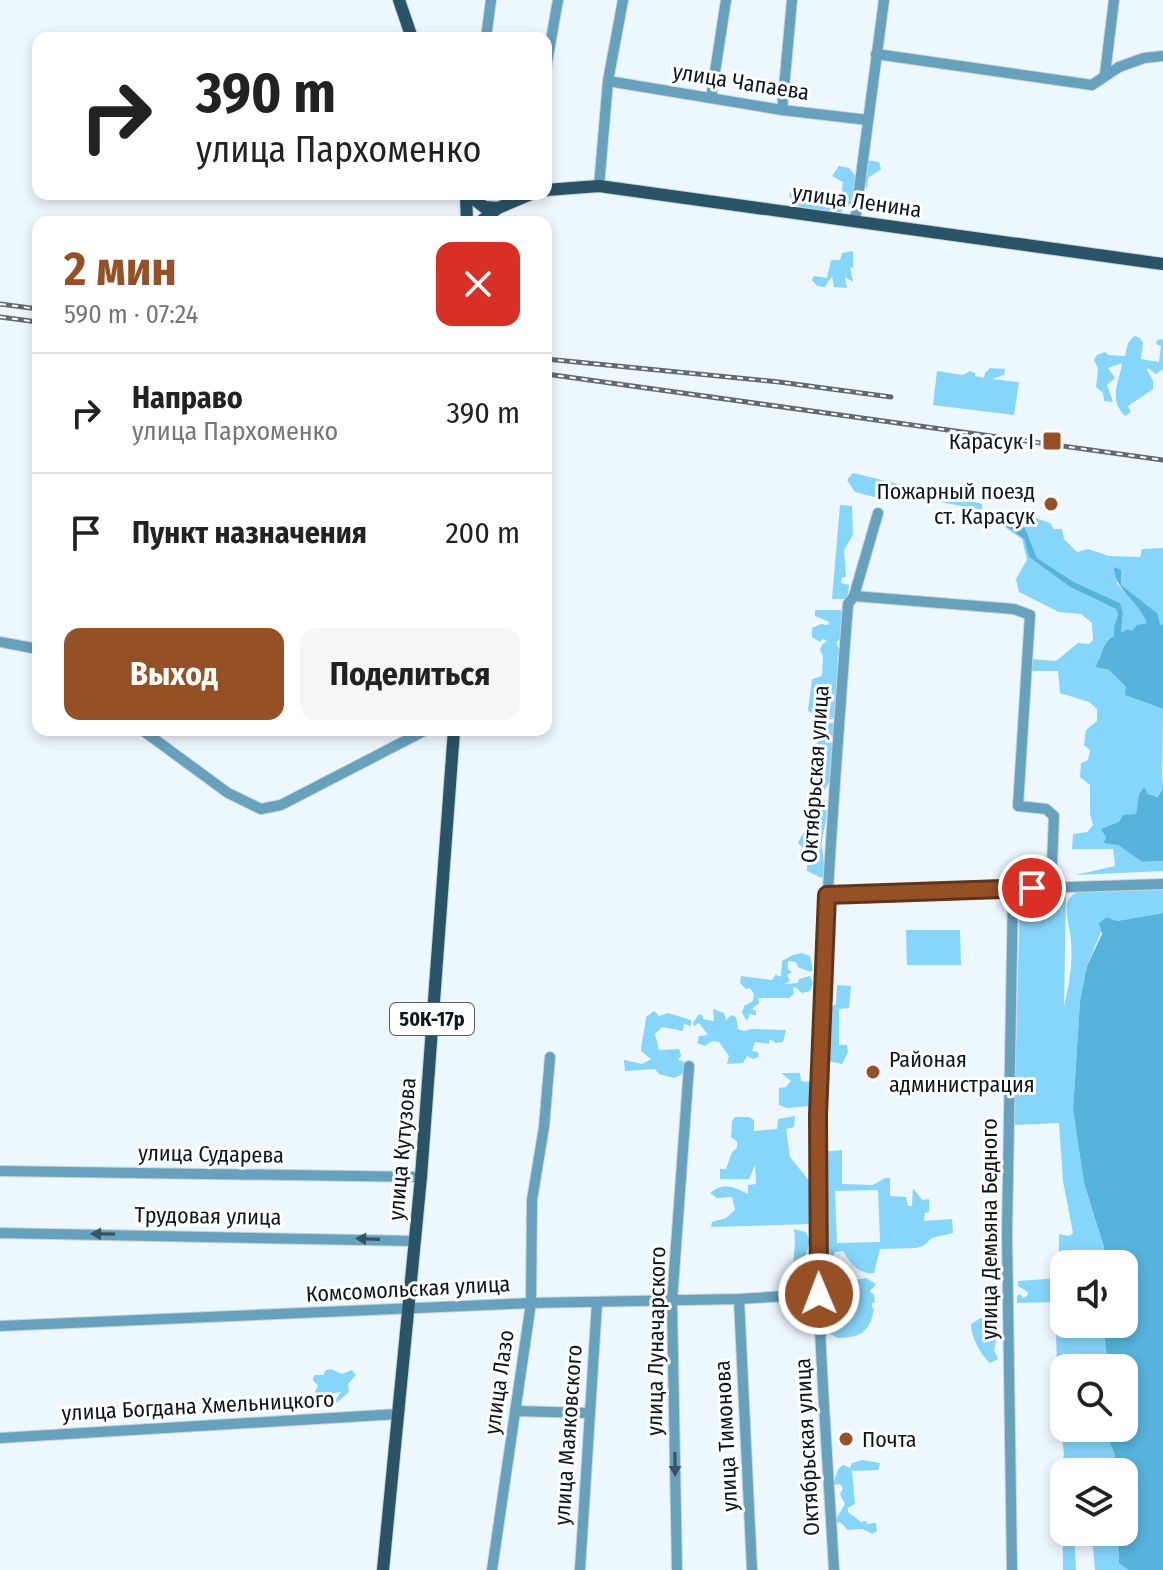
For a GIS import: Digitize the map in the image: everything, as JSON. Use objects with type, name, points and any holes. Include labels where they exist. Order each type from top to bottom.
[{"type":"main road","points":[[399,0],[410,32]]},
{"type":"main road","name":"улица Ленина","points":[[552,190],[599,186],[1163,264]]},
{"type":"main road","points":[[478,215],[516,200]]},
{"type":"main road","name":"улица Кутузова","points":[[383,1570],[421,1177],[454,736]]},
{"type":"street","points":[[487,32],[491,0]]},
{"type":"street","points":[[552,34],[558,0]]},
{"type":"street","points":[[599,186],[608,81],[623,0]]},
{"type":"street","points":[[711,98],[726,0]]},
{"type":"street","points":[[782,110],[792,0]]},
{"type":"street","points":[[855,221],[884,0]]},
{"type":"street","points":[[876,54],[1092,85],[1105,74],[1114,0]]},
{"type":"street","points":[[1105,74],[1144,58],[1163,56]]},
{"type":"street","name":"улица Чапаева","points":[[608,81],[782,110],[868,120]]},
{"type":"street","name":"Октябрьская улица","points":[[834,1570],[819,1294],[818,1115],[827,895],[848,604],[854,596],[878,513]]},
{"type":"street","points":[[854,596],[1014,609],[1030,615],[1018,806],[1046,809],[1054,816],[1051,888]]},
{"type":"street","points":[[0,642],[32,648]]},
{"type":"street","points":[[150,736],[228,793],[261,809],[281,805],[414,736]]},
{"type":"street","points":[[827,895],[1163,884]]},
{"type":"street","name":"улица Демьяна Бедного","points":[[1012,1570],[1007,1234],[1013,889]]},
{"type":"street","name":"улица Лазо","points":[[492,1570],[531,1303],[532,1200],[544,1127],[550,1057]]},
{"type":"street","name":"улица Луначарского","points":[[677,1570],[672,1302],[689,1066]]},
{"type":"street","name":"улица Сударева","points":[[0,1171],[421,1177]]},
{"type":"street","name":"Трудовая улица","points":[[0,1233],[415,1241]]},
{"type":"street","name":"Комсомольская улица","points":[[0,1326],[819,1294]]},
{"type":"street","name":"улица Тимонова","points":[[739,1299],[752,1570]]},
{"type":"street","name":"улица Маяковского","points":[[580,1570],[597,1303]]},
{"type":"street","points":[[515,1411],[590,1413]]},
{"type":"street","name":"улица Богдана Хмельницкого","points":[[0,1438],[398,1414]]},
{"type":"shaded area","points":[[866,160],[879,162],[881,169],[868,178],[867,188],[863,185],[854,201],[837,215],[800,207],[789,196],[791,191],[798,190],[806,194],[824,192],[841,197],[843,182],[832,176],[839,166],[849,168],[859,180]]},
{"type":"shaded area","points":[[853,251],[853,268],[850,267],[853,282],[845,277],[847,288],[834,287],[832,276],[825,287],[817,286],[812,280],[814,276],[827,278],[831,260],[840,260],[842,253]]},
{"type":"shaded area","points":[[1134,336],[1143,343],[1141,359],[1159,362],[1161,346],[1156,344],[1157,340],[1163,339],[1163,369],[1156,374],[1148,368],[1153,389],[1128,406],[1131,412],[1125,416],[1116,397],[1122,363],[1108,368],[1115,378],[1107,385],[1113,402],[1104,401],[1103,393],[1096,387],[1098,369],[1094,360],[1105,352],[1125,356],[1128,343]]},
{"type":"shaded area","points":[[990,368],[1005,369],[1004,375],[992,379],[1019,382],[1014,415],[933,405],[937,371],[963,375],[970,371],[984,378]]},
{"type":"shaded area","points":[[853,473],[982,504],[982,510],[883,491],[874,497],[855,492],[847,480]]},
{"type":"shaded area","points":[[840,505],[852,506],[853,535],[844,550],[846,577],[842,578],[841,583],[849,585],[847,599],[832,599]]},
{"type":"shaded area","points":[[1024,514],[1050,523],[1054,529],[1062,529],[1064,539],[1077,552],[1088,549],[1109,556],[1140,557],[1142,549],[1163,548],[1163,625],[1158,614],[1121,585],[1119,576],[1117,584],[1143,612],[1148,623],[1121,634],[1123,614],[1120,603],[1074,582],[1037,558],[1025,528],[1004,523],[1024,539],[1029,557],[1070,587],[1116,609],[1118,615],[1114,636],[1104,645],[1095,667],[1109,670],[1126,687],[1126,695],[1163,709],[1162,790],[1156,797],[1144,788],[1139,794],[1136,815],[1118,845],[1142,862],[1163,861],[1163,871],[1075,875],[1115,866],[1113,849],[1072,849],[1073,834],[1087,832],[1093,825],[1090,785],[1080,777],[1081,763],[1088,760],[1090,750],[1084,745],[1086,730],[1097,721],[1097,709],[1089,702],[1060,693],[1058,671],[1031,671],[1031,659],[1056,661],[1078,643],[1089,644],[1093,640],[1092,623],[1081,614],[1059,612],[1019,592],[1016,579],[1027,560],[1022,539],[996,521],[999,516]]},
{"type":"shaded area","points":[[999,521],[1025,528],[1037,558],[1074,582],[1120,603],[1123,613],[1121,633],[1147,623],[1118,583],[1114,567],[1121,570],[1121,585],[1158,614],[1163,625],[1163,709],[1125,695],[1126,687],[1109,670],[1095,667],[1104,646],[1114,636],[1118,615],[1116,609],[1070,587],[1029,557],[1024,539]]},
{"type":"shaded area","points":[[815,610],[841,610],[845,620],[844,632],[836,643],[840,651],[837,659],[840,667],[834,718],[828,720],[808,711],[812,679],[822,676],[823,656],[820,650],[827,641],[823,639],[820,642],[812,637],[812,628],[828,625],[829,622],[815,616]]},
{"type":"shaded area","points":[[820,722],[834,723],[830,781],[821,795],[827,815],[822,842],[825,875],[822,878],[807,871],[815,854],[810,846],[804,849],[798,843],[811,819],[814,760]]},
{"type":"shaded area","points":[[1163,778],[1163,861],[1142,862],[1118,845],[1104,843],[1106,837],[1101,829],[1119,822],[1123,815],[1136,814],[1139,794],[1144,787],[1148,794],[1157,797],[1162,790]]},
{"type":"shaded area","points":[[1163,889],[1163,913],[1117,921],[1107,917],[1087,966],[1080,1001],[1073,1110],[1084,1183],[1104,1250],[1059,1250],[1059,1234],[1069,1236],[1073,1233],[1063,1181],[1059,1123],[1014,1125],[1020,895],[1066,895],[1064,1006],[1071,958],[1067,904],[1079,891]]},
{"type":"shaded area","points":[[1163,913],[1163,1570],[1128,1570],[1119,1563],[1118,1546],[1138,1546],[1138,1458],[1115,1458],[1110,1442],[1138,1442],[1138,1354],[1107,1354],[1105,1338],[1138,1338],[1138,1250],[1104,1250],[1084,1183],[1073,1110],[1080,1001],[1087,966],[1102,934],[1099,923],[1107,917],[1117,921]]},
{"type":"shaded area","points":[[906,930],[960,930],[961,965],[907,965]]},
{"type":"shaded area","points":[[802,953],[810,956],[813,970],[810,972],[798,967],[796,962],[788,961],[788,969],[792,972],[787,975],[790,981],[784,984],[798,983],[799,979],[810,976],[813,983],[810,991],[802,993],[795,987],[794,994],[789,998],[758,998],[759,1003],[752,1009],[756,1015],[750,1014],[747,1021],[742,1013],[744,1006],[753,1001],[754,994],[740,983],[741,976],[772,980],[776,974],[781,975],[782,961]]},
{"type":"shaded area","points":[[837,985],[851,986],[849,1008],[839,1009],[839,1045],[847,1045],[848,1052],[842,1064],[828,1061],[828,1021],[830,1007],[836,1004]]},
{"type":"shaded area","points":[[713,1009],[724,1013],[726,1020],[731,1015],[736,1017],[738,1029],[744,1031],[786,1030],[783,1042],[755,1042],[752,1051],[758,1052],[759,1057],[753,1059],[747,1056],[743,1063],[727,1064],[729,1056],[719,1042],[712,1041],[705,1046],[697,1043],[699,1036],[708,1035],[699,1023],[694,1026],[693,1023],[699,1014],[703,1019],[714,1021]]},
{"type":"shaded area","points":[[654,1011],[659,1016],[668,1013],[691,1020],[691,1026],[684,1024],[683,1031],[662,1027],[655,1034],[659,1050],[679,1049],[681,1056],[678,1060],[689,1063],[685,1073],[674,1078],[659,1074],[655,1069],[625,1071],[624,1060],[642,1064],[651,1059],[641,1051],[646,1017]]},
{"type":"shaded area","points":[[781,1073],[800,1073],[801,1081],[811,1082],[810,1106],[787,1108],[779,1105],[779,1088],[786,1087],[791,1081]]},
{"type":"shaded area","points":[[795,1116],[794,1127],[786,1129],[790,1157],[811,1183],[809,1224],[711,1227],[712,1222],[726,1218],[735,1210],[732,1197],[717,1198],[710,1193],[729,1187],[748,1194],[748,1185],[756,1184],[755,1165],[749,1179],[720,1179],[720,1169],[726,1169],[732,1152],[737,1148],[737,1142],[731,1137],[735,1117],[754,1120],[754,1131],[777,1129],[778,1119]]},
{"type":"shaded area","points":[[842,1150],[842,1184],[873,1185],[890,1178],[890,1196],[906,1197],[908,1206],[912,1206],[913,1188],[922,1200],[929,1199],[929,1212],[925,1213],[924,1221],[952,1219],[953,1233],[932,1238],[916,1248],[880,1249],[874,1273],[859,1270],[843,1251],[834,1252],[834,1269],[826,1269],[823,1152]],"holes":[[[878,1190],[880,1242],[837,1243],[835,1191]]]},
{"type":"shaded area","points":[[794,1229],[806,1232],[810,1242],[805,1256],[807,1274],[798,1286],[792,1280]]},
{"type":"shaded area","points":[[866,1278],[876,1284],[870,1291],[875,1302],[872,1303],[874,1309],[870,1323],[858,1335],[837,1338],[831,1334],[829,1302],[851,1281]]},
{"type":"shaded area","points":[[1050,1279],[1050,1302],[1017,1303],[1017,1296],[1020,1294],[1023,1298],[1028,1292],[1018,1286],[1018,1281]]},
{"type":"shaded area","points":[[981,1318],[1000,1323],[994,1350],[998,1359],[990,1363],[977,1345],[971,1329],[971,1324]]},
{"type":"shaded area","points":[[1056,1338],[1110,1338],[1108,1354],[1057,1354]]},
{"type":"shaded area","points":[[331,1369],[342,1374],[352,1370],[356,1375],[348,1384],[349,1392],[332,1407],[341,1392],[319,1396],[315,1392],[318,1386],[313,1380],[314,1375],[323,1375]]},
{"type":"shaded area","points":[[1063,1442],[1110,1442],[1115,1455],[1115,1458],[1063,1458]]},
{"type":"shaded area","points":[[862,1460],[880,1463],[878,1470],[852,1471],[855,1504],[848,1508],[848,1512],[861,1522],[867,1521],[866,1524],[876,1523],[877,1531],[872,1534],[863,1529],[848,1530],[840,1522],[835,1525],[834,1522],[845,1504],[840,1494],[843,1488],[840,1484],[833,1485],[838,1469],[843,1465],[850,1468],[852,1463]]},
{"type":"shaded area","points":[[1063,1546],[1075,1546],[1076,1570],[1063,1570]]},
{"type":"shaded area","points":[[1089,1546],[1118,1546],[1119,1563],[1128,1570],[1095,1570],[1093,1547]]},
{"type":"railway","points":[[0,304],[32,308]]},
{"type":"railway","points":[[0,317],[32,321]]},
{"type":"railway","points":[[552,360],[779,382],[891,397]]},
{"type":"railway","points":[[552,375],[1163,460]]},
{"type":"place","name":"Карасук I","points":[[1052,441]]},
{"type":"place","name":"Пожарный поезд ст. Карасук","points":[[1051,504]]},
{"type":"place","name":"Районая администрация","points":[[873,1072]]},
{"type":"place","name":"Почта","points":[[846,1439]]},
{"type":"route","points":[[819,1294],[818,1115],[827,895],[1032,888]]}]
